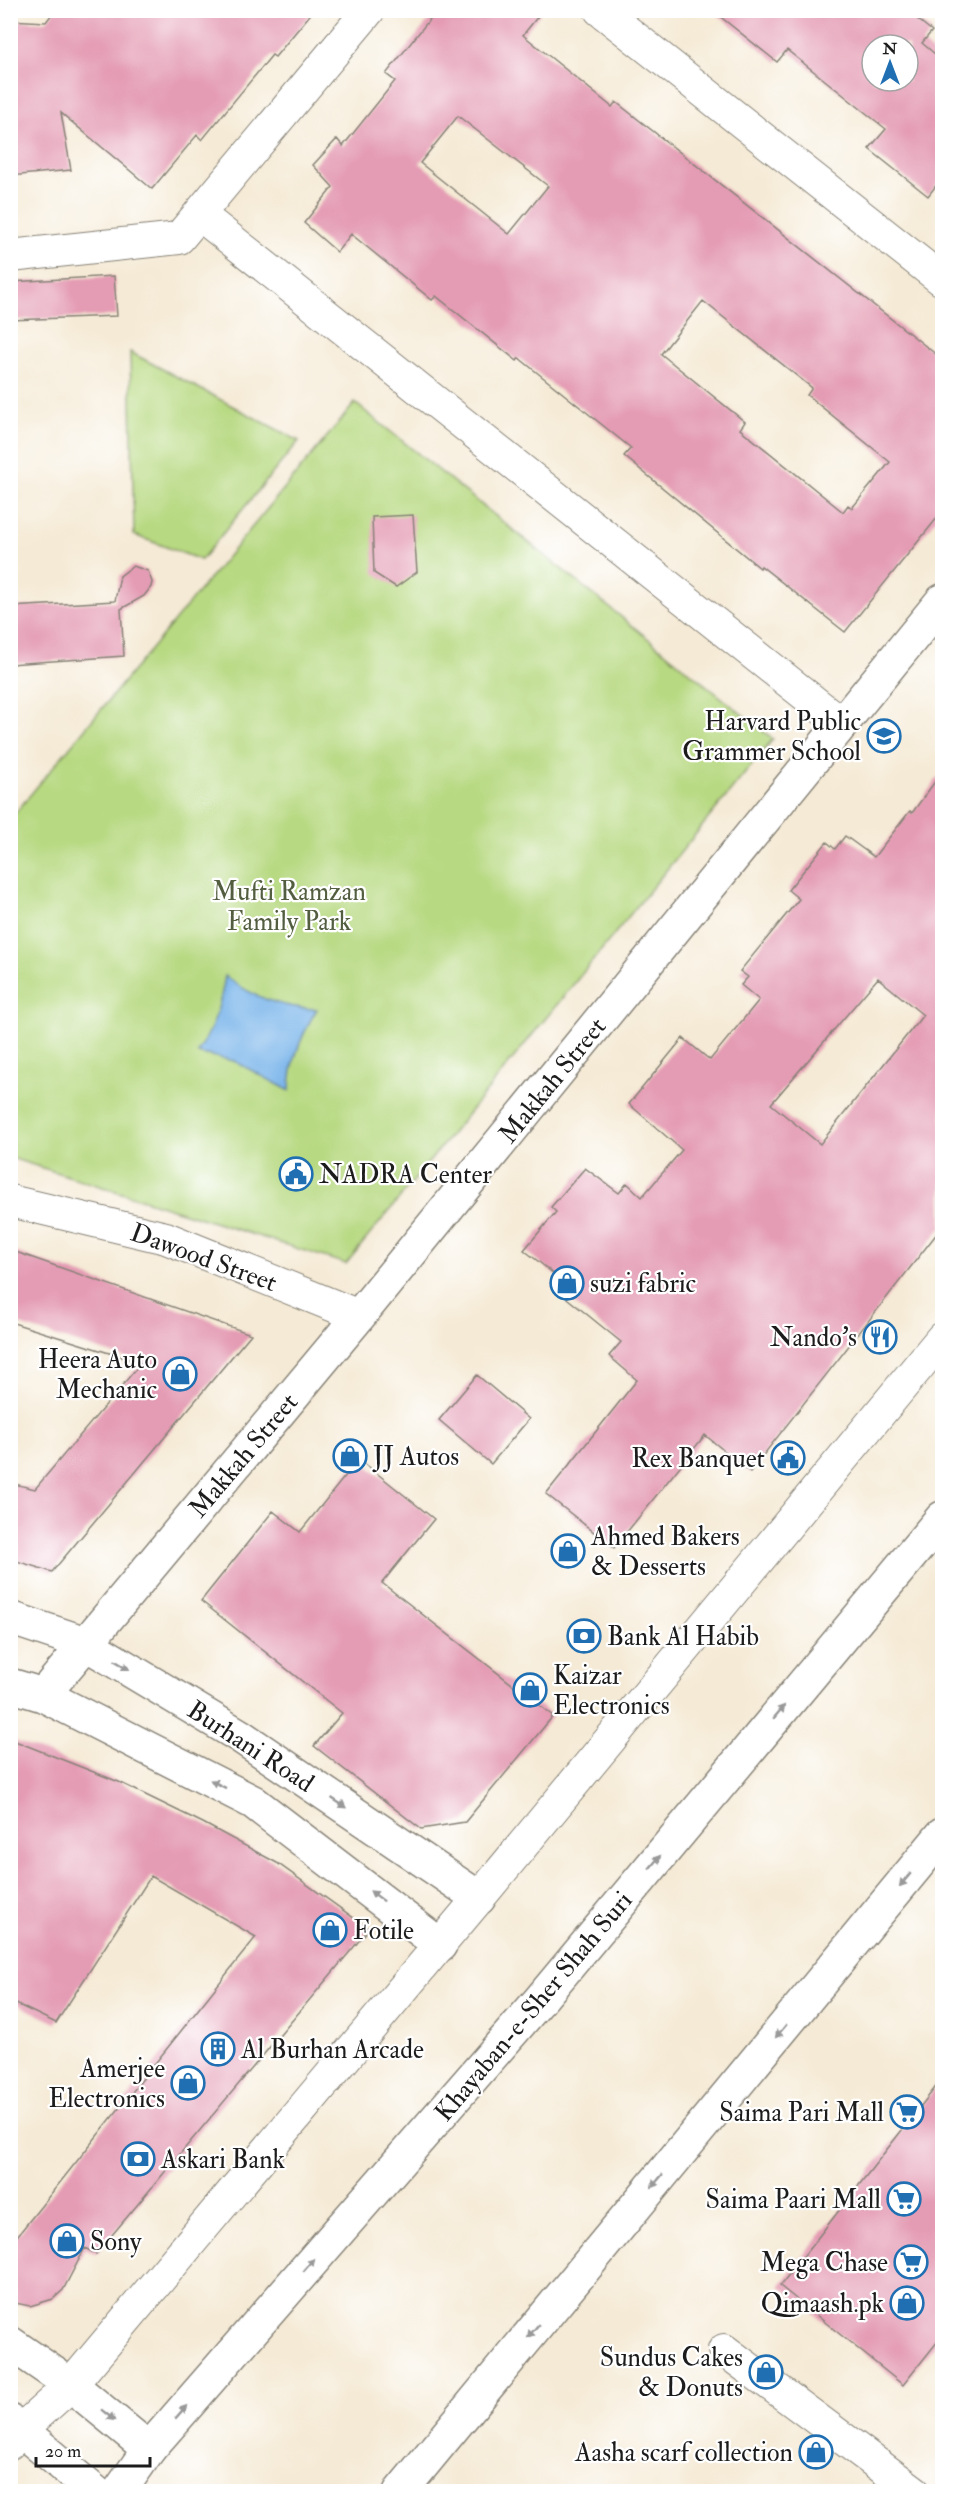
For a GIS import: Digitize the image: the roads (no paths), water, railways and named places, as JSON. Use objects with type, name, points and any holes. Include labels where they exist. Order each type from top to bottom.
[{"type":"street","points":[[10,256],[179,238],[369,10]]},
{"type":"street","points":[[600,10],[942,280]]},
{"type":"street","points":[[200,215],[842,724]]},
{"type":"street","name":"Makkah Street","points":[[43,1695],[359,1316],[942,601]]},
{"type":"street","name":"Dawood Street","points":[[10,1201],[166,1238],[359,1316]]},
{"type":"street","points":[[95,2492],[14,2431],[71,2385],[440,1945],[942,1338]]},
{"type":"street","name":"Khayaban-e-Sher Shah Suri","points":[[119,2492],[149,2449],[539,2001],[942,1518]]},
{"type":"street","name":"Burhani Road","points":[[10,1618],[85,1643],[240,1736],[479,1898]]},
{"type":"street","name":"Burhani Road","points":[[10,1685],[43,1695],[253,1802],[440,1945]]},
{"type":"street","points":[[400,2492],[942,1835]]},
{"type":"street","points":[[10,2343],[71,2385],[149,2449]]},
{"type":"street","points":[[724,2350],[915,2492]]},
{"type":"water","points":[[225,976],[246,990],[279,1004],[317,1009],[298,1048],[292,1069],[290,1091],[234,1061],[197,1053],[216,1016]]},
{"type":"place","name":"Harvard Public Grammer School","points":[[884,736]]},
{"type":"place","name":"NADRA Center","points":[[296,1174]]},
{"type":"place","name":"suzi fabric","points":[[567,1283]]},
{"type":"place","name":"Nando's","points":[[880,1337]]},
{"type":"place","name":"Heera Auto Mechanic","points":[[180,1374]]},
{"type":"place","name":"JJ Autos","points":[[350,1456]]},
{"type":"place","name":"Rex Banquet","points":[[788,1458]]},
{"type":"place","name":"Ahmed Bakers & Desserts","points":[[568,1551]]},
{"type":"place","name":"Bank Al Habib","points":[[584,1636]]},
{"type":"place","name":"Kaizar Electronics","points":[[530,1690]]},
{"type":"place","name":"Fotile","points":[[330,1930]]},
{"type":"place","name":"Al Burhan Arcade","points":[[218,2049]]},
{"type":"place","name":"Amerjee Electronics","points":[[188,2083]]},
{"type":"place","name":"Saima Pari Mall","points":[[907,2112]]},
{"type":"place","name":"Askari Bank","points":[[138,2159]]},
{"type":"place","name":"Saima Paari Mall","points":[[904,2199]]},
{"type":"place","name":"Sony","points":[[67,2241]]},
{"type":"place","name":"Mega Chase","points":[[911,2262]]},
{"type":"place","name":"Qimaash.pk","points":[[907,2303]]},
{"type":"place","name":"Sundus Cakes & Donuts","points":[[766,2372]]},
{"type":"place","name":"Aasha scarf collection","points":[[816,2452]]},
{"type":"park label","name":"Mufti Ramzan Family Park","points":[[289,906]]}]
